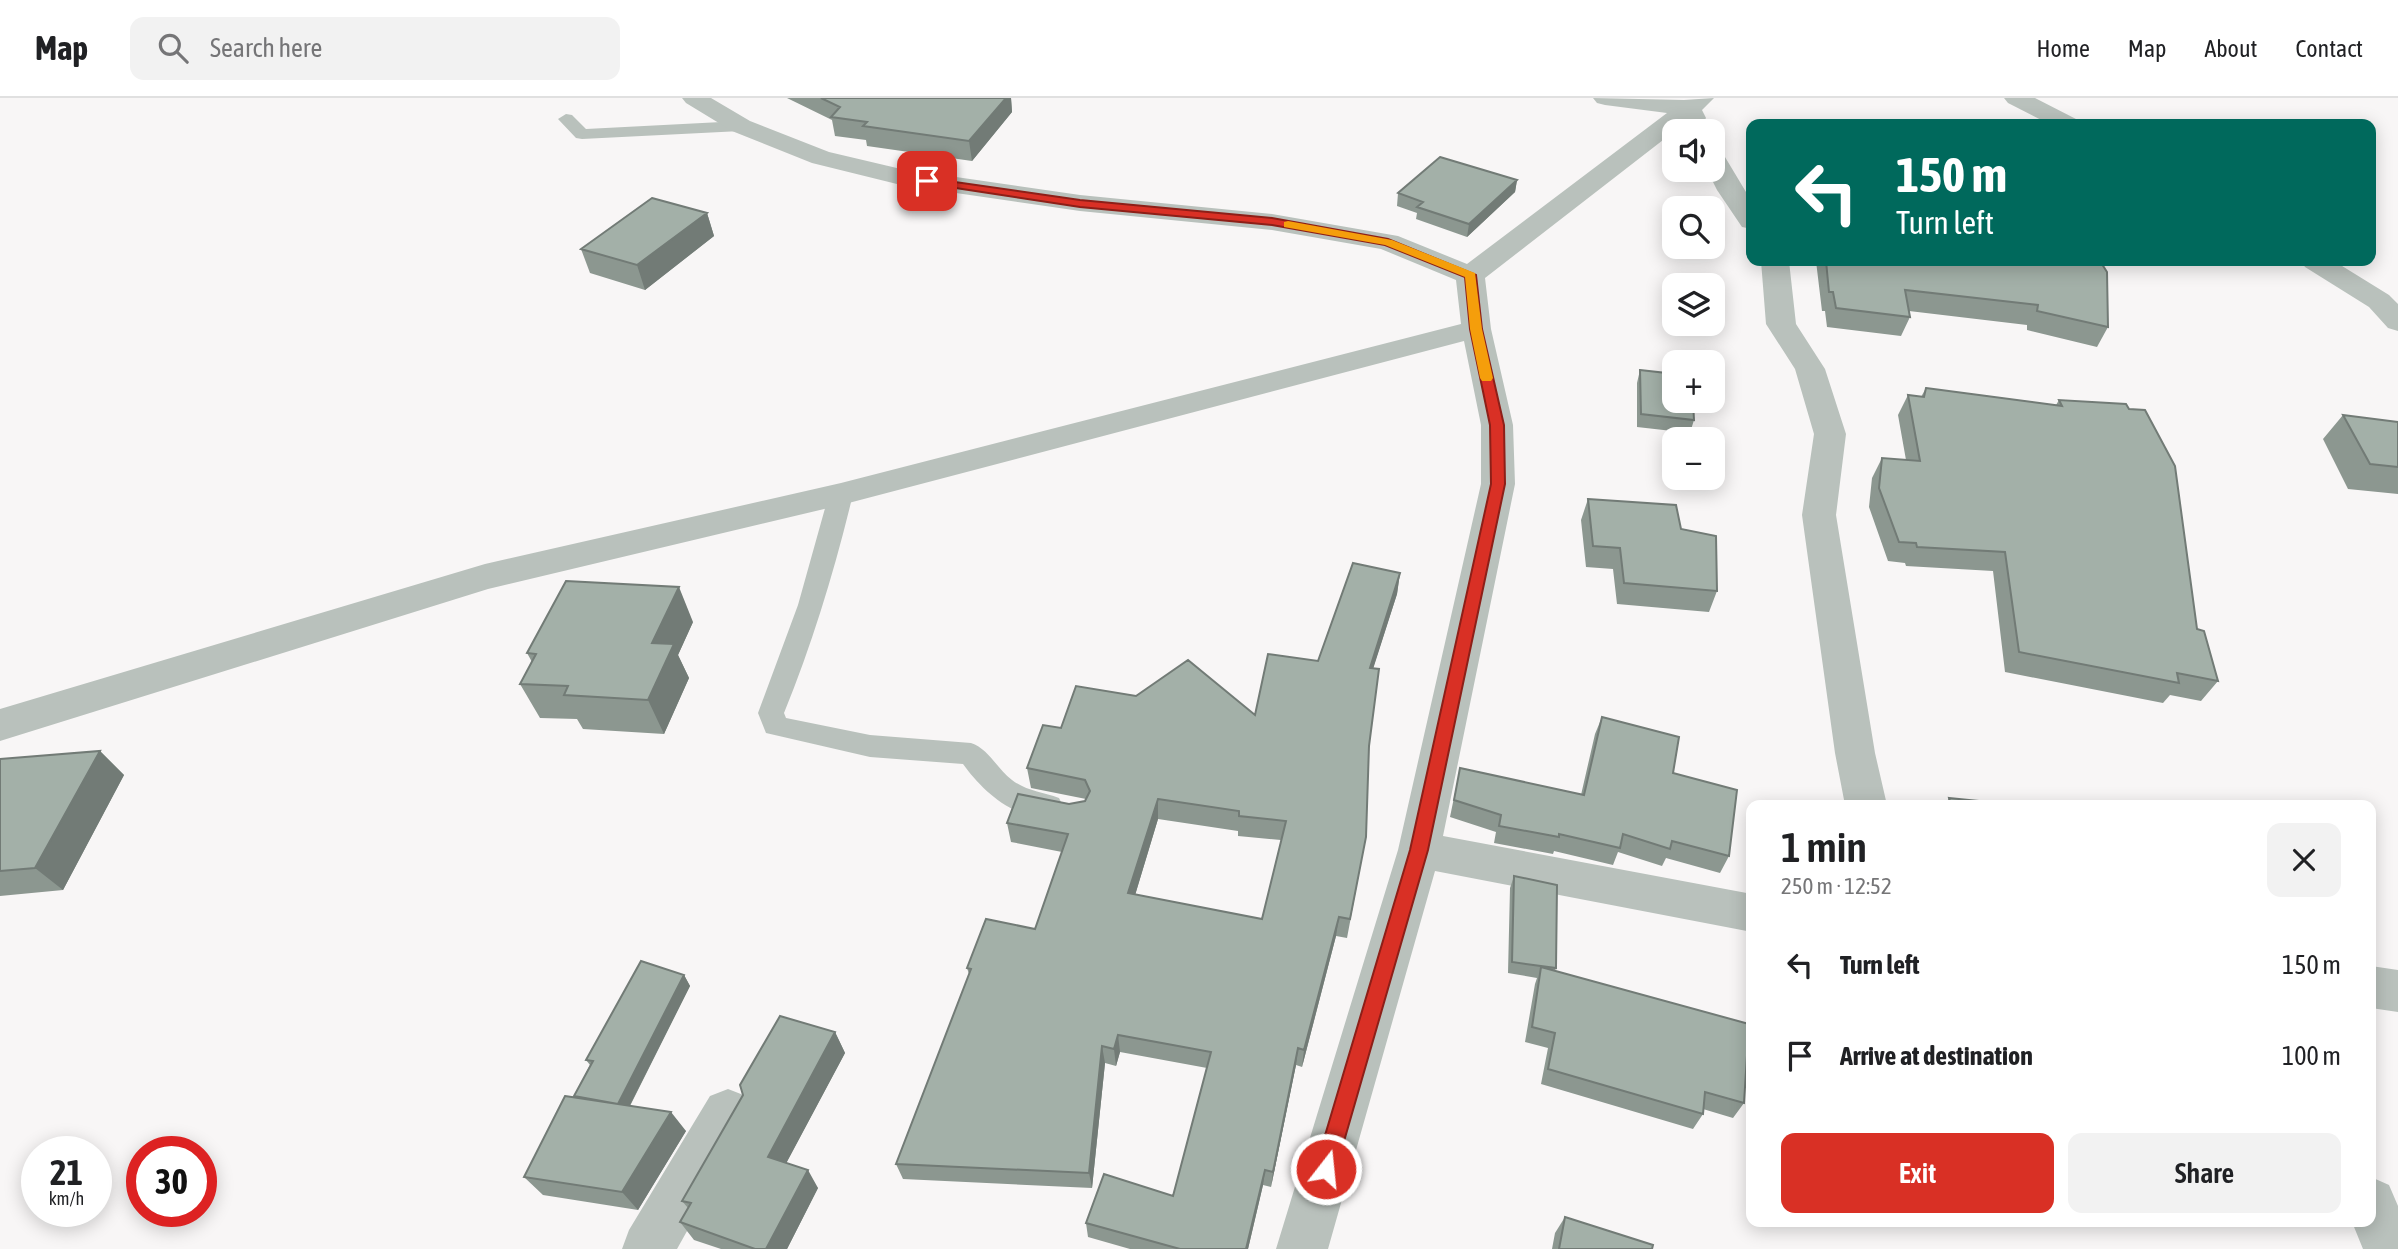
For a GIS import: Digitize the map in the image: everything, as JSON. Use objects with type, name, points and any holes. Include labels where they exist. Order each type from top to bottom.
[{"type":"street","points":[[694,98],[741,126],[821,158],[901,177],[1080,203],[1285,224],[1388,242],[1470,275]]},
{"type":"street","points":[[1605,98],[1695,103]]},
{"type":"street","points":[[2016,98],[2057,119]]},
{"type":"street","points":[[1470,275],[1695,103]]},
{"type":"street","points":[[1725,180],[1746,213]]},
{"type":"street","points":[[1775,266],[1781,324],[1810,369],[1830,434],[1819,515],[1855,753],[1865,800]]},
{"type":"street","points":[[2323,266],[2379,301],[2398,322]]},
{"type":"street","points":[[1302,1249],[1419,850],[1498,484],[1497,425],[1476,329],[1470,275]]},
{"type":"street","points":[[0,725],[485,577],[841,494],[1476,329]]},
{"type":"street","points":[[1419,850],[1746,912]]},
{"type":"street","points":[[2376,988],[2398,991]]},
{"type":"street","points":[[648,1249],[728,1113]]},
{"type":"street","points":[[2376,1216],[2389,1249]]},
{"type":"lane","points":[[566,119],[582,134],[741,126]]},
{"type":"lane","points":[[841,494],[830,546],[771,713],[776,726],[870,746],[971,754],[993,784],[1022,802],[1076,810]]},
{"type":"building","points":[[821,98],[1006,98],[969,141],[863,126],[867,122],[831,117],[840,107]]},
{"type":"building","points":[[1440,157],[1517,180],[1469,224],[1417,207],[1423,202],[1398,193]]},
{"type":"building","points":[[652,198],[707,213],[637,265],[581,249]]},
{"type":"building","points":[[1826,266],[2103,266],[2107,272],[2108,327],[2037,311],[2038,305],[1905,290],[1910,317],[1836,308],[1833,292],[1829,292]]},
{"type":"building","points":[[1640,370],[1662,373],[1662,413],[1694,413],[1694,420],[1641,414]]},
{"type":"building","points":[[1926,388],[2062,406],[2059,400],[2126,404],[2129,409],[2145,410],[2175,466],[2197,629],[2204,631],[2218,681],[2177,673],[2179,683],[2019,652],[2005,552],[1917,547],[1916,543],[1899,542],[1879,488],[1882,458],[1920,461],[1908,395],[1924,397]]},
{"type":"building","points":[[2343,415],[2398,422],[2398,467],[2370,464]]},
{"type":"building","points":[[1588,499],[1676,505],[1681,529],[1716,536],[1717,591],[1624,583],[1620,548],[1593,546]]},
{"type":"building","points":[[1353,563],[1400,573],[1370,668],[1379,669],[1369,746],[1366,837],[1350,919],[1339,917],[1304,1050],[1298,1048],[1273,1172],[1265,1170],[1246,1249],[1180,1249],[1086,1223],[1104,1174],[1173,1196],[1211,1052],[1118,1035],[1114,1049],[1102,1046],[1089,1173],[896,1164],[971,969],[967,968],[986,919],[1035,929],[1068,834],[1007,823],[1018,794],[1069,804],[1085,801],[1090,791],[1085,780],[1027,768],[1043,725],[1061,728],[1076,686],[1136,696],[1188,660],[1255,715],[1268,654],[1318,661]],"holes":[[[1158,799],[1239,811],[1239,816],[1286,821],[1262,919],[1128,893]]]},
{"type":"building","points":[[566,581],[679,587],[652,643],[674,644],[648,700],[564,695],[568,686],[520,684],[536,654],[527,653]]},
{"type":"building","points":[[1602,717],[1679,737],[1673,773],[1737,790],[1729,856],[1672,841],[1670,849],[1623,834],[1620,848],[1559,834],[1559,837],[1499,826],[1501,815],[1454,800],[1460,768],[1584,795]]},
{"type":"building","points":[[100,751],[35,868],[0,871],[0,759]]},
{"type":"building","points":[[1514,876],[1557,885],[1556,968],[1512,962]]},
{"type":"building","points":[[641,961],[684,975],[618,1104],[574,1096],[593,1061],[586,1060]]},
{"type":"building","points":[[1541,967],[1746,1023],[1744,1103],[1705,1092],[1703,1114],[1548,1069],[1555,1033],[1532,1027]]},
{"type":"building","points":[[780,1016],[835,1032],[768,1157],[808,1170],[766,1249],[755,1249],[680,1222],[691,1203],[682,1201],[743,1095],[740,1085]]},
{"type":"building","points":[[565,1096],[671,1112],[622,1192],[524,1177]]},
{"type":"building","points":[[1565,1217],[1653,1245],[1652,1249],[1559,1249]]},
{"type":"slow traffic","points":[[1288,224],[1388,242],[1470,275],[1476,329],[1486,378]]},
{"type":"route","points":[[927,181],[1080,203],[1272,222],[1388,242],[1470,275],[1476,329],[1497,425],[1498,484],[1419,850],[1326,1169]]}]
